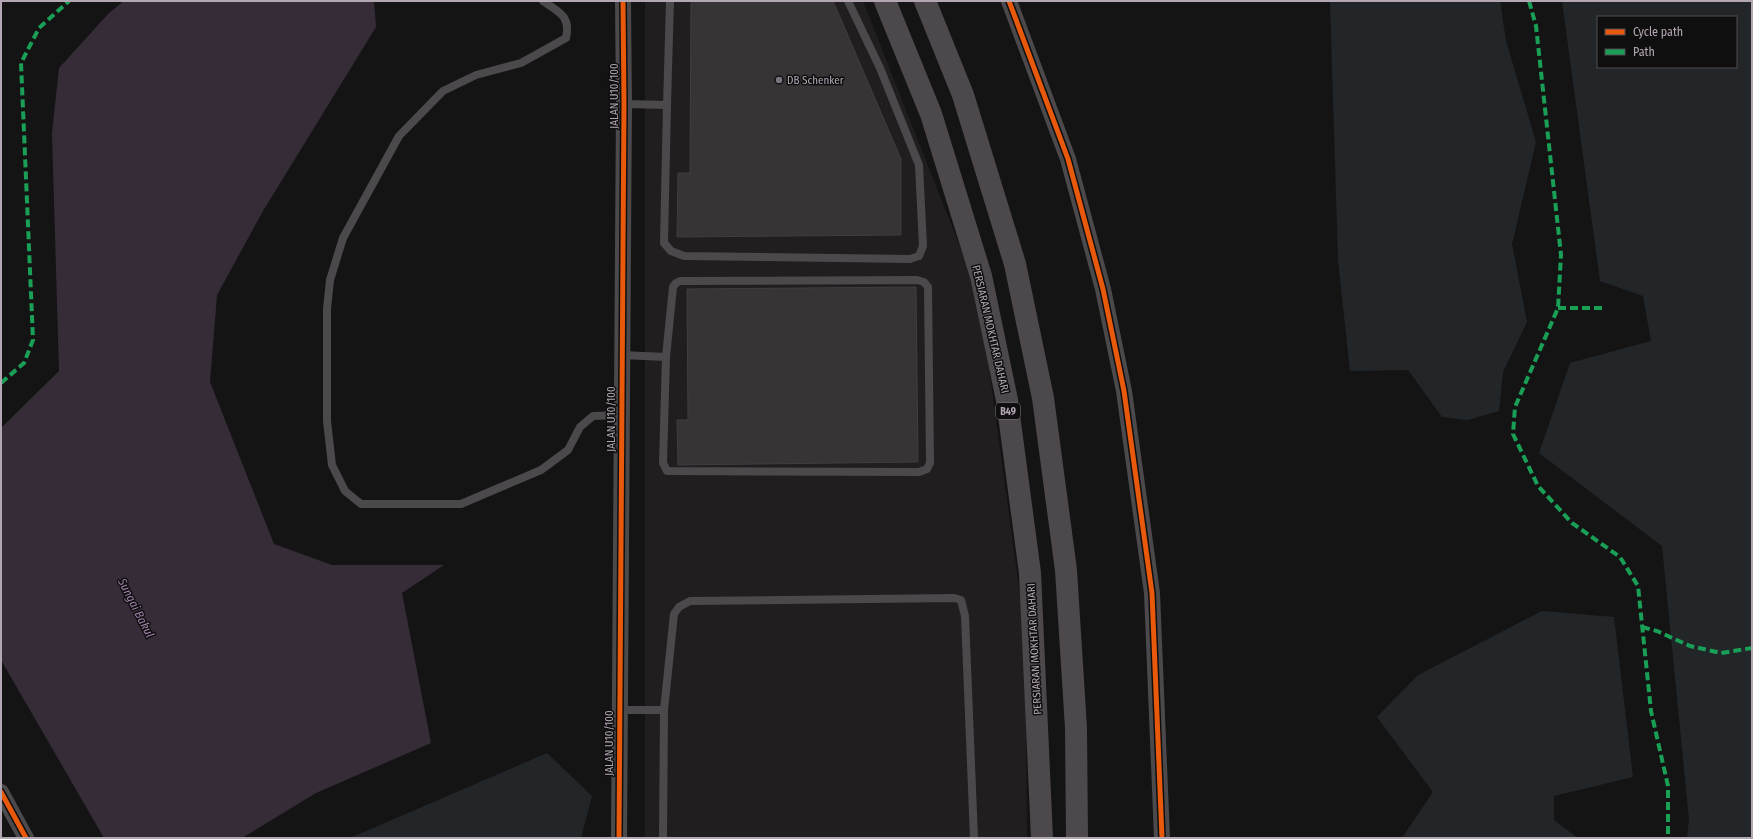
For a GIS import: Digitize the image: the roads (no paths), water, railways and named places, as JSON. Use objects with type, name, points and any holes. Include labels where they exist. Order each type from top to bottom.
[{"type":"main road","name":"PERSIARAN MOKHTAR DAHARI","points":[[885,1],[931,114],[979,268],[1007,400],[1030,573],[1042,838]]},
{"type":"main road","points":[[924,1],[962,95],[1015,264],[1043,398],[1066,570],[1076,728],[1077,838]]},
{"type":"street","name":"JALAN U10/100","points":[[619,838],[621,355],[624,104],[623,1]]},
{"type":"street","points":[[1009,1],[1068,159],[1103,289],[1124,391],[1152,593],[1162,838]]},
{"type":"street","points":[[1,792],[26,838]]},
{"type":"lane","points":[[543,1],[563,15],[568,27],[566,38],[521,63],[476,75],[443,91],[399,136],[343,238],[330,280],[327,309],[327,421],[332,465],[345,491],[361,504],[462,504],[541,470],[568,450],[580,427],[592,416],[621,415]]},
{"type":"lane","points":[[670,1],[664,242],[671,251],[684,256],[910,259],[919,256],[922,246],[919,165],[880,68],[848,1]]},
{"type":"lane","points":[[624,104],[667,105]]},
{"type":"lane","points":[[917,280],[924,282],[928,286],[930,463],[927,469],[919,472],[667,471],[663,463],[666,357],[673,288],[676,283],[680,281],[917,280]]},
{"type":"lane","points":[[621,355],[666,357]]},
{"type":"lane","points":[[663,838],[664,710],[674,614],[679,607],[690,601],[954,598],[961,600],[965,616],[974,838]]},
{"type":"lane","points":[[619,710],[664,710]]},
{"type":"water","name":"Sungai Bakul","points":[[124,1],[374,1],[376,27],[263,211],[217,295],[210,382],[274,544],[332,565],[444,565],[402,593],[431,743],[316,793],[242,838],[104,838],[1,660],[1,428],[59,371],[52,133],[59,68],[109,13]]},
{"type":"place","name":"DB Schenker","points":[[779,80]]}]
